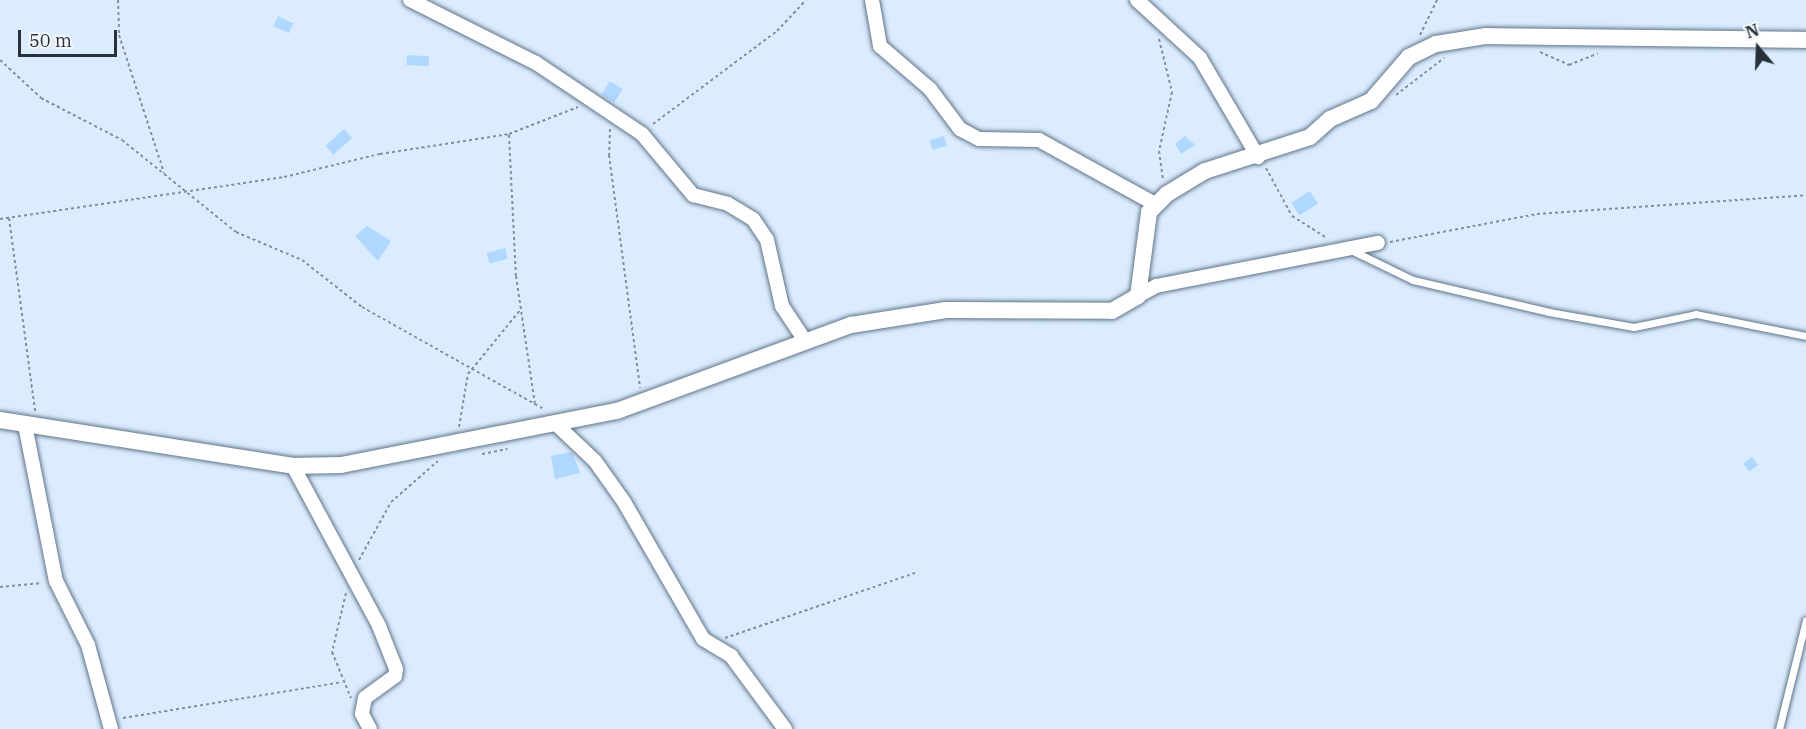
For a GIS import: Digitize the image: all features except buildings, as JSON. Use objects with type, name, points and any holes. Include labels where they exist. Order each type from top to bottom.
[{"type":"street","points":[[410,0],[536,63],[642,134],[688,191],[744,211],[758,224],[782,306],[806,342]]},
{"type":"street","points":[[872,0],[880,45],[930,89],[960,129],[979,139],[1039,140],[1161,199]]},
{"type":"street","points":[[1137,0],[1200,58],[1259,157]]},
{"type":"street","points":[[1138,296],[1145,228],[1161,199],[1205,171],[1259,157],[1310,137],[1330,118],[1371,100],[1409,57],[1456,39],[1486,36],[1806,40]]},
{"type":"street","points":[[0,420],[293,466],[381,460],[455,443],[558,425],[641,402],[806,342],[896,316],[971,309],[1104,312],[1127,306],[1138,296],[1156,286],[1378,243]]},
{"type":"street","points":[[29,425],[56,581],[88,645],[110,725]]},
{"type":"street","points":[[558,425],[569,432],[624,502],[708,643],[731,656],[785,729]]},
{"type":"street","points":[[293,466],[353,576],[397,672],[368,694],[362,714],[370,729]]},
{"type":"lane","points":[[1346,249],[1413,280],[1549,312],[1634,327],[1696,314],[1806,336]]},
{"type":"lane","points":[[1779,729],[1806,620]]},
{"type":"path","points":[[118,0],[119,35],[164,173]]},
{"type":"path","points":[[642,134],[777,31],[806,0]]},
{"type":"path","points":[[1409,57],[1437,0]]},
{"type":"path","points":[[1153,30],[1172,92],[1160,151],[1161,199]]},
{"type":"path","points":[[1531,50],[1569,65],[1605,51]]},
{"type":"path","points":[[1391,99],[1450,54]]},
{"type":"path","points":[[0,60],[41,98],[107,130],[236,232],[302,260],[381,318],[472,366],[535,404],[558,425]]},
{"type":"path","points":[[0,219],[185,191],[509,134],[591,100]]},
{"type":"path","points":[[611,114],[609,155],[641,402]]},
{"type":"path","points":[[509,134],[521,309],[535,404]]},
{"type":"path","points":[[1259,157],[1292,216],[1346,249]]},
{"type":"path","points":[[1378,243],[1537,214],[1806,195]]},
{"type":"path","points":[[9,218],[35,408],[29,425]]},
{"type":"path","points":[[455,443],[472,366],[521,309]]},
{"type":"path","points":[[473,454],[511,448]]},
{"type":"path","points":[[362,714],[342,682],[333,639],[353,576],[391,502],[443,459]]},
{"type":"path","points":[[708,643],[915,573]]},
{"type":"path","points":[[0,587],[56,581]]},
{"type":"path","points":[[110,725],[342,682]]}]
